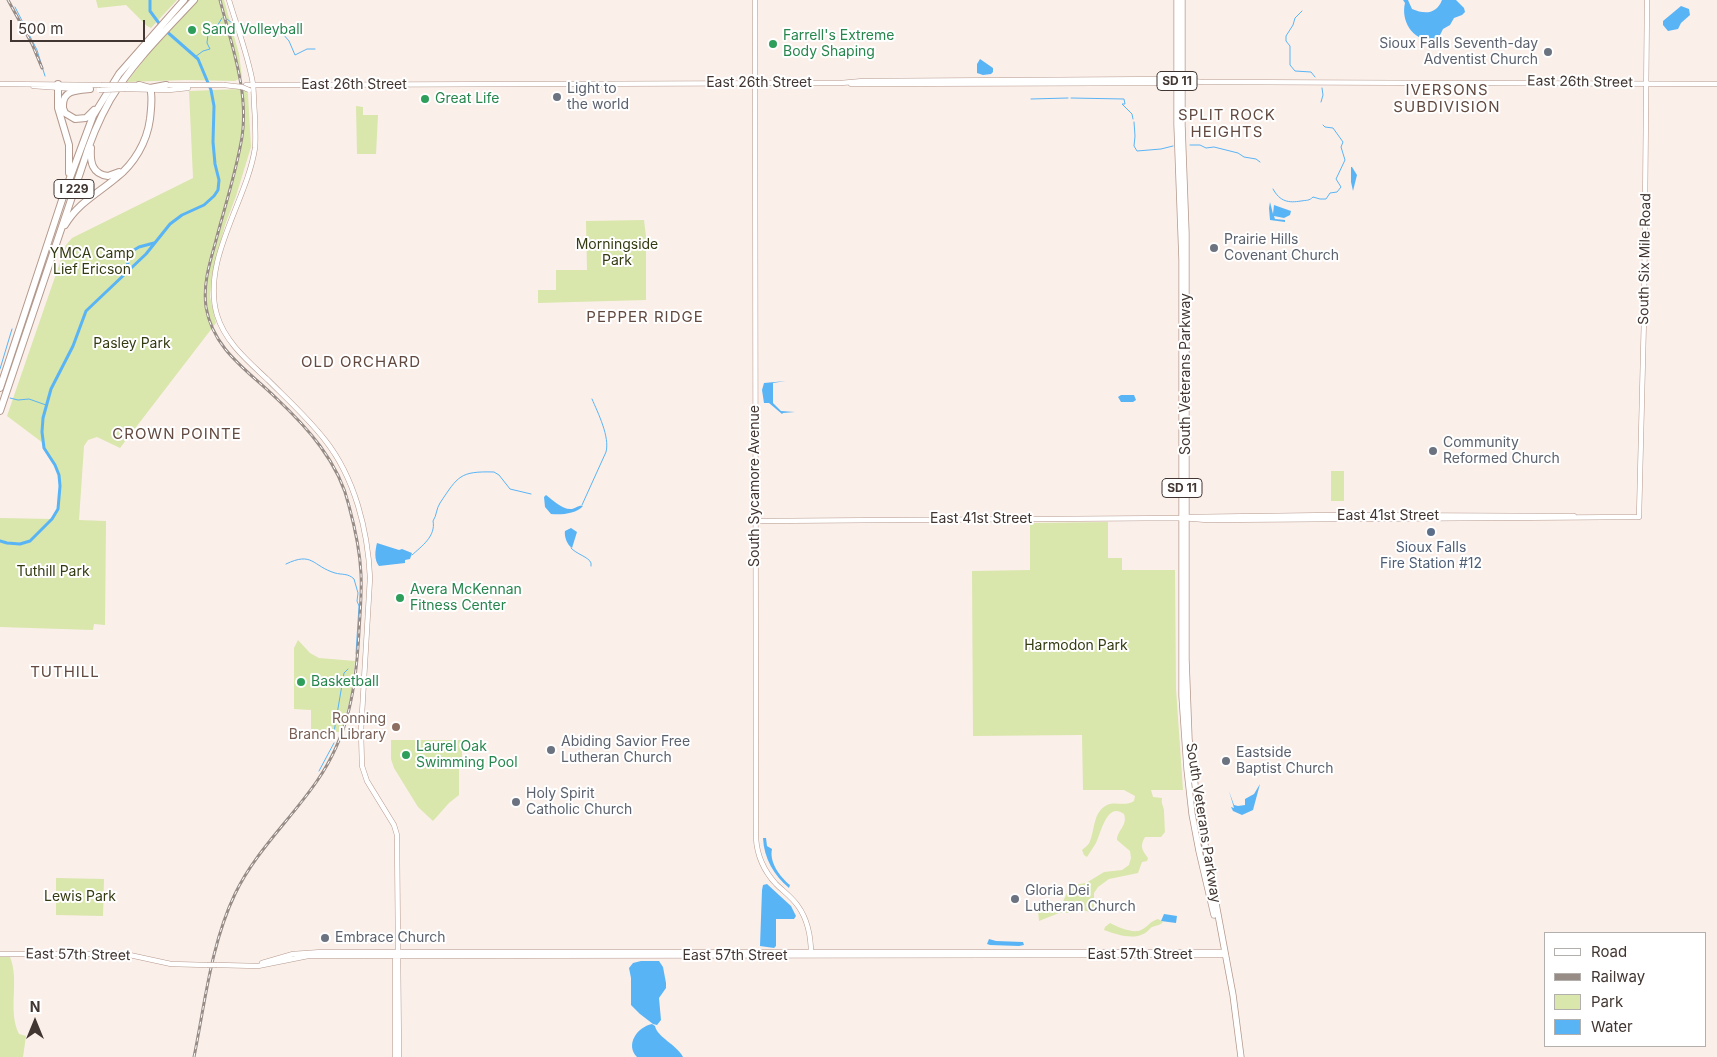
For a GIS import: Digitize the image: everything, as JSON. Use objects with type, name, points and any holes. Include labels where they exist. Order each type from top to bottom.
[{"type":"highway","name":"I 229","points":[[173,17],[184,0]]},
{"type":"highway","name":"I 229","points":[[0,388],[64,194],[87,132],[105,95],[119,74],[173,17],[194,0]]},
{"type":"highway","name":"South Veterans Parkway","points":[[1177,0],[1180,81],[1187,696],[1190,752],[1223,954]]},
{"type":"highway","name":"South Veterans Parkway","points":[[1180,81],[1182,0]]},
{"type":"highway","name":"I 229","points":[[0,411],[96,128],[110,101],[154,38]]},
{"type":"highway","points":[[139,85],[152,91],[166,85]]},
{"type":"highway","points":[[59,86],[60,102],[64,111],[73,119],[84,118],[90,115],[105,95]]},
{"type":"highway","points":[[59,86],[58,108],[68,136],[70,150],[64,194]]},
{"type":"highway","points":[[64,111],[63,100],[69,93],[76,90],[90,90]]},
{"type":"highway","points":[[96,128],[91,148],[92,165],[98,173],[113,176],[120,172],[129,162],[140,143],[148,117],[152,91]]},
{"type":"highway","points":[[54,252],[64,226],[77,208],[118,177],[136,156],[149,126],[152,91]]},
{"type":"highway","points":[[37,302],[39,271]]},
{"type":"highway","name":"SD 11","points":[[1223,954],[1241,1057]]},
{"type":"main road","points":[[229,0],[253,85],[256,133],[254,151],[215,274],[214,294],[217,313],[226,334],[237,349],[326,441],[345,472],[360,515],[370,571],[361,740],[363,770],[367,781],[394,825],[397,835],[397,1057]]},
{"type":"main road","name":"South Sycamore Avenue","points":[[755,0],[756,840],[760,859],[768,874],[791,898],[805,918],[810,933],[811,954]]},
{"type":"main road","name":"South Six Mile Road","points":[[1639,517],[1644,317],[1647,0]]},
{"type":"main road","name":"East 26th Street","points":[[127,87],[139,85],[841,83],[863,81],[1717,84]]},
{"type":"main road","name":"East 26th Street","points":[[0,84],[127,87],[152,91],[196,86]]},
{"type":"main road","points":[[224,85],[242,87],[252,92]]},
{"type":"main road","name":"East 26th Street","points":[[59,86],[90,90],[100,87]]},
{"type":"main road","name":"East 41st Street","points":[[756,519],[1184,518],[1207,520],[1639,517]]},
{"type":"main road","points":[[321,956],[342,954],[344,952]]},
{"type":"main road","name":"East 57th Street","points":[[246,965],[298,954],[344,952],[397,955]]},
{"type":"main road","name":"East 57th Street","points":[[0,954],[125,954],[171,964],[262,965],[297,957],[397,955],[1223,954]]},
{"type":"green space","points":[[96,0],[177,0],[151,28],[126,5],[98,8]]},
{"type":"green space","points":[[197,0],[224,0],[239,54],[242,77],[235,81],[127,82],[149,53]]},
{"type":"green space","points":[[240,89],[248,94],[251,147],[225,225],[212,275],[210,297],[216,323],[120,448],[97,437],[88,440],[84,446],[79,520],[106,521],[105,625],[94,624],[93,630],[0,627],[0,518],[52,519],[59,503],[60,486],[57,470],[45,451],[43,443],[7,416],[66,245],[72,238],[193,178],[189,91]]},
{"type":"green space","points":[[356,106],[363,107],[363,115],[378,115],[376,154],[357,154]]},
{"type":"green space","name":"Morningside Park","points":[[644,220],[646,237],[646,300],[538,303],[538,290],[556,290],[556,270],[587,270],[586,221]]},
{"type":"green space","points":[[1331,471],[1344,471],[1344,501],[1331,501]]},
{"type":"green space","name":"Harmodon Park","points":[[1108,522],[1108,558],[1122,558],[1122,570],[1175,570],[1176,689],[1183,790],[1151,790],[1153,797],[1162,798],[1165,832],[1161,837],[1145,837],[1143,840],[1143,851],[1148,858],[1147,861],[1142,862],[1138,873],[1109,879],[1098,887],[1094,893],[1094,908],[1091,912],[1082,910],[1075,913],[1059,913],[1039,921],[1038,911],[1057,910],[1073,885],[1086,883],[1104,872],[1122,870],[1129,865],[1130,851],[1117,840],[1125,822],[1124,814],[1118,811],[1109,815],[1087,857],[1082,850],[1088,845],[1095,821],[1102,808],[1110,804],[1131,803],[1134,801],[1135,796],[1124,790],[1083,790],[1082,735],[973,736],[972,571],[1030,570],[1030,523]]},
{"type":"green space","points":[[298,640],[310,653],[319,658],[355,661],[351,695],[341,732],[311,732],[311,710],[294,709],[294,648]]},
{"type":"green space","points":[[391,740],[462,740],[462,759],[459,760],[459,795],[433,821],[418,807],[394,768],[391,759]]},
{"type":"green space","name":"Lewis Park","points":[[56,878],[104,879],[103,916],[56,915]]},
{"type":"green space","points":[[1158,919],[1163,922],[1139,936],[1124,936],[1104,930],[1110,923],[1126,930],[1138,931]]},
{"type":"green space","points":[[0,957],[10,957],[13,967],[14,1015],[19,1034],[26,1036],[23,1057],[0,1057]]},
{"type":"water","points":[[1403,0],[1408,0],[1412,9],[1429,12],[1433,11],[1442,0],[1456,0],[1464,8],[1465,12],[1454,18],[1450,25],[1443,29],[1438,39],[1423,39],[1411,31],[1407,25],[1404,11],[1405,3]]},
{"type":"water","points":[[1681,6],[1689,9],[1690,15],[1681,23],[1678,29],[1668,31],[1663,25],[1663,21]]},
{"type":"water","points":[[980,59],[993,68],[991,74],[983,75],[977,73],[977,64]]},
{"type":"water","points":[[1352,167],[1357,175],[1353,191],[1351,182]]},
{"type":"water","points":[[1270,202],[1273,214],[1274,205],[1291,211],[1290,215],[1284,218],[1274,216],[1275,219],[1285,220],[1285,222],[1270,220]]},
{"type":"water","points":[[786,381],[773,383],[773,403],[781,411],[795,412],[782,414],[769,403],[764,403],[762,390],[764,383]]},
{"type":"water","points":[[1121,395],[1134,395],[1136,400],[1133,402],[1121,402],[1118,397]]},
{"type":"water","points":[[546,495],[568,509],[583,506],[580,509],[564,514],[551,514],[545,507],[544,497]]},
{"type":"water","points":[[571,528],[577,532],[572,548],[565,538],[565,531]]},
{"type":"water","points":[[377,543],[412,553],[410,559],[405,560],[405,563],[379,566],[375,555]]},
{"type":"water","points":[[1260,784],[1253,810],[1242,815],[1233,811],[1231,807],[1234,808],[1229,791],[1234,805],[1245,805],[1245,799],[1254,794]]},
{"type":"water","points":[[763,838],[766,838],[767,846],[772,849],[774,864],[779,874],[790,885],[789,888],[771,866],[765,853]]},
{"type":"water","points":[[767,884],[791,906],[796,916],[794,919],[776,919],[776,946],[774,948],[760,946],[762,890],[763,885]]},
{"type":"water","points":[[1164,914],[1177,916],[1176,923],[1161,921]]},
{"type":"water","points":[[989,939],[1023,942],[1024,945],[990,945],[987,944]]},
{"type":"water","points":[[659,961],[663,967],[666,988],[659,998],[661,1020],[657,1025],[640,1014],[631,1005],[629,968],[633,963]]},
{"type":"water","points":[[652,1024],[659,1034],[683,1057],[637,1057],[632,1047],[634,1037],[642,1029]]},
{"type":"waterway","points":[[150,0],[150,11],[161,26]]},
{"type":"waterway","points":[[15,7],[37,50],[45,76]]},
{"type":"waterway","points":[[1302,11],[1295,18],[1286,36],[1286,41],[1290,46],[1290,65],[1295,71],[1311,72],[1315,77]]},
{"type":"waterway","points":[[195,57],[203,51],[210,49],[207,43],[208,34],[216,28],[222,18]]},
{"type":"waterway","points":[[227,19],[232,23]]},
{"type":"waterway","points":[[240,24],[261,31],[283,34],[289,41],[295,55],[307,49],[315,49]]},
{"type":"waterway","points":[[0,541],[20,544],[30,541],[52,519],[58,509],[59,475],[44,448],[43,418],[51,389],[73,346],[86,311],[146,254],[170,224],[182,215],[204,205],[218,190],[219,180],[213,142],[214,106],[211,90],[198,59],[165,30]]},
{"type":"waterway","points":[[1321,102],[1322,88]]},
{"type":"waterway","points":[[1031,99],[1068,98]]},
{"type":"waterway","points":[[1071,98],[1124,99],[1125,104],[1122,104],[1132,114],[1133,119]]},
{"type":"waterway","points":[[1134,122],[1134,146],[1137,151],[1173,146]]},
{"type":"waterway","points":[[1273,189],[1285,201],[1293,202],[1308,200],[1313,197],[1326,199],[1330,193],[1337,192],[1341,187],[1336,179],[1345,160],[1341,147],[1343,142],[1333,128],[1323,125]]},
{"type":"waterway","points":[[1190,145],[1200,145],[1206,148],[1214,147],[1238,153],[1260,162]]},
{"type":"waterway","points":[[127,270],[129,253],[139,247],[154,243]]},
{"type":"waterway","points":[[0,369],[12,329]]},
{"type":"waterway","points":[[10,398],[18,400],[29,399],[46,405]]},
{"type":"waterway","points":[[582,505],[607,446],[603,425],[592,399]]},
{"type":"waterway","points":[[412,555],[430,536],[439,505],[451,487],[461,477],[467,474],[494,472],[499,475],[510,489],[531,494]]},
{"type":"waterway","points":[[571,548],[588,559],[591,566]]},
{"type":"waterway","points":[[286,564],[295,560],[307,559],[327,570],[347,575],[354,579],[359,606],[356,654]]},
{"type":"waterway","points":[[334,732],[344,673],[348,669]]},
{"type":"waterway","points":[[319,771],[334,743]]},
{"type":"railway","points":[[8,0],[32,44],[42,68]]},
{"type":"railway","points":[[194,1057],[214,953],[235,894],[263,850],[317,781],[328,764],[344,728],[356,672],[361,589],[360,557],[351,514],[344,490],[330,460],[299,421],[243,368],[224,347],[210,322],[206,307],[207,275],[237,164],[244,120],[238,68],[220,0]]},
{"type":"place","name":"Sand Volleyball","points":[[192,30]]},
{"type":"place","name":"Farrell's Extreme Body Shaping","points":[[773,44]]},
{"type":"place","name":"Sioux Falls Seventh-day Adventist Church","points":[[1548,52]]},
{"type":"place","name":"Light to the world","points":[[557,97]]},
{"type":"place","name":"Great Life","points":[[425,99]]},
{"type":"place","name":"Prairie Hills Covenant Church","points":[[1214,248]]},
{"type":"place","name":"Community Reformed Church","points":[[1433,451]]},
{"type":"place","name":"Sioux Falls Fire Station #12","points":[[1431,532]]},
{"type":"place","name":"Avera McKennan Fitness Center","points":[[400,598]]},
{"type":"place","name":"Basketball","points":[[301,682]]},
{"type":"place","name":"Ronning Branch Library","points":[[396,727]]},
{"type":"place","name":"Abiding Savior Free Lutheran Church","points":[[551,750]]},
{"type":"place","name":"Laurel Oak Swimming Pool","points":[[406,755]]},
{"type":"place","name":"Eastside Baptist Church","points":[[1226,761]]},
{"type":"place","name":"Holy Spirit Catholic Church","points":[[516,802]]},
{"type":"place","name":"Gloria Dei Lutheran Church","points":[[1015,899]]},
{"type":"place","name":"Embrace Church","points":[[325,938]]},
{"type":"district","name":"IVERSONS SUBDIVISION","points":[[1447,98]]},
{"type":"district","name":"SPLIT ROCK HEIGHTS","points":[[1227,124]]},
{"type":"district","name":"PEPPER RIDGE","points":[[645,317]]},
{"type":"district","name":"OLD ORCHARD","points":[[361,362]]},
{"type":"district","name":"CROWN POINTE","points":[[177,434]]},
{"type":"district","name":"TUTHILL","points":[[65,672]]},
{"type":"park label","name":"YMCA Camp Lief Ericson","points":[[92,262]]},
{"type":"park label","name":"Pasley Park","points":[[132,344]]},
{"type":"park label","name":"Tuthill Park","points":[[53,572]]}]
